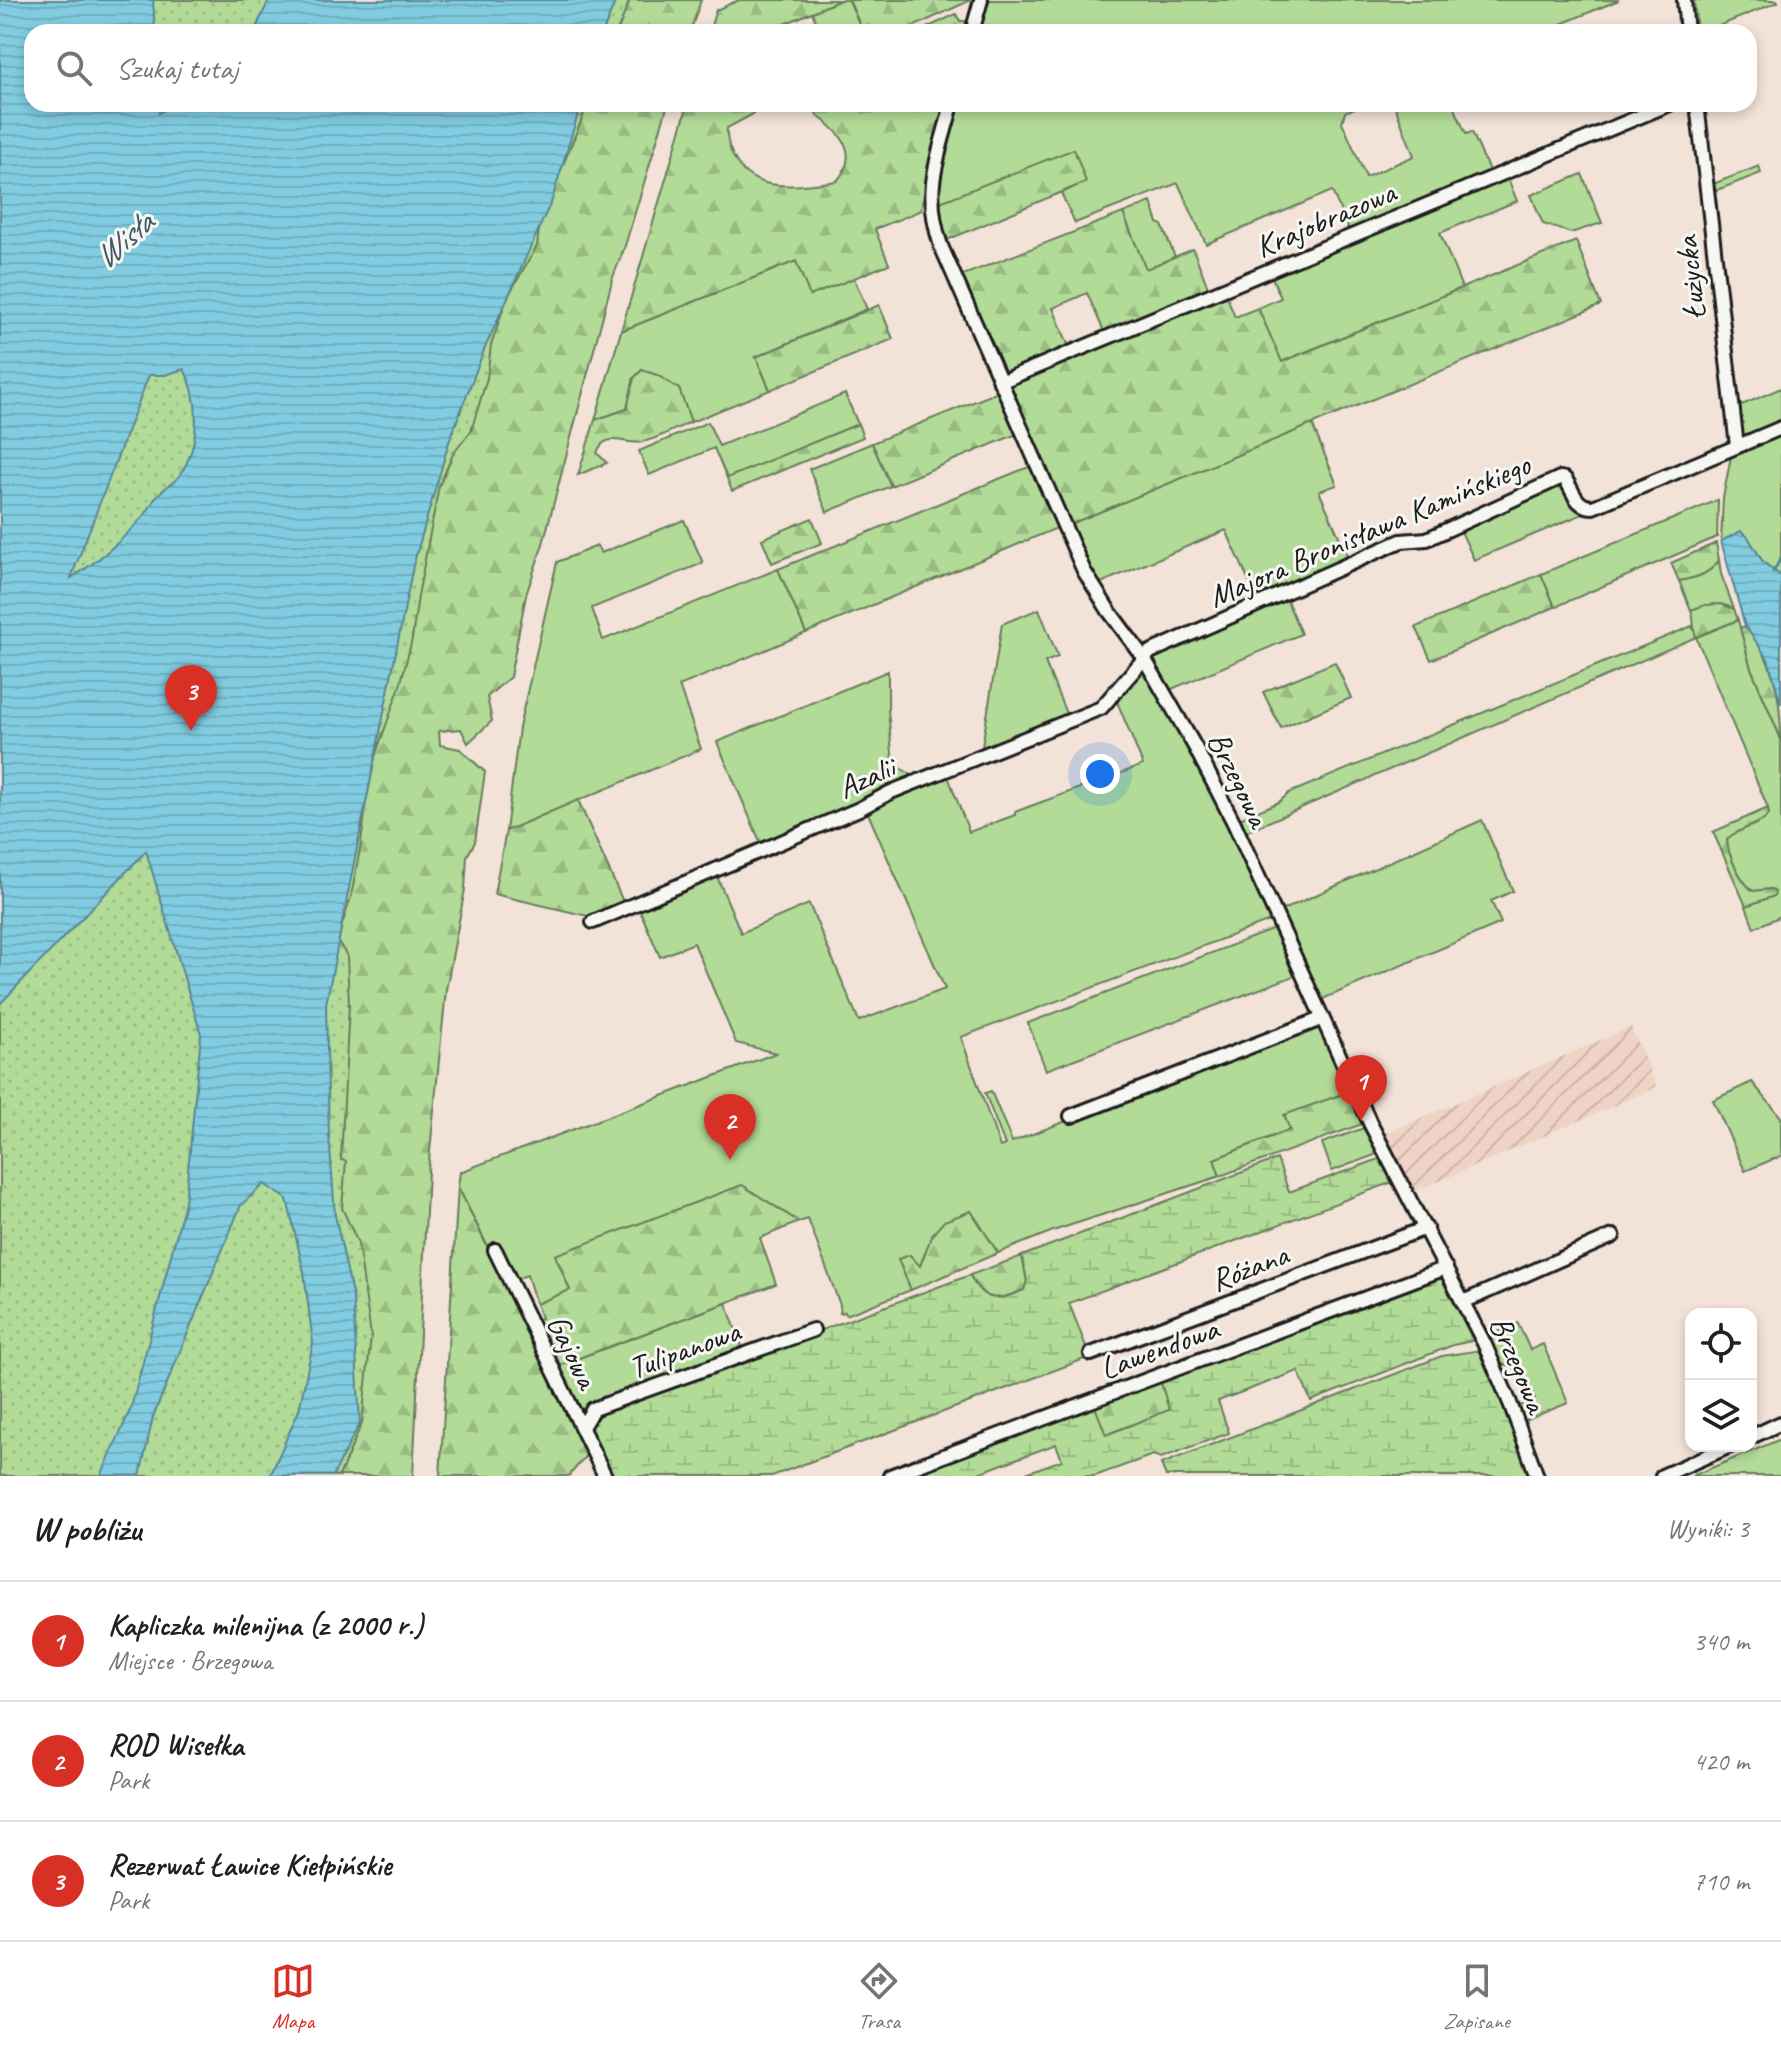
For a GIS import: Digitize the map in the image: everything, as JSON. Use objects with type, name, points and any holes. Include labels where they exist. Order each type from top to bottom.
[{"type":"street","points":[[974,24],[981,0]]},
{"type":"street","points":[[1684,0],[1686,24]]},
{"type":"street","name":"Brzegowa","points":[[950,112],[930,189],[933,220],[941,246],[1084,571],[1144,658],[1234,823],[1370,1123],[1426,1228],[1510,1403],[1537,1476]]},
{"type":"street","name":"Krajobrazowa","points":[[1000,382],[1651,112]]},
{"type":"street","name":"Łużycka","points":[[1698,112],[1737,446]]},
{"type":"street","name":"Majora Bronisława Kamińskiego","points":[[1144,658],[1150,652],[1401,541],[1427,539],[1560,478],[1565,479],[1578,503],[1593,507],[1781,428]]},
{"type":"street","name":"Azalii","points":[[593,922],[859,809],[891,792],[1101,708],[1144,658]]},
{"type":"street","points":[[1071,1116],[1321,1019]]},
{"type":"street","name":"Różana","points":[[1091,1354],[1426,1228]]},
{"type":"street","points":[[1463,1302],[1613,1236]]},
{"type":"street","name":"Gajowa","points":[[495,1250],[605,1476]]},
{"type":"street","name":"Lawendowa","points":[[890,1476],[1446,1268]]},
{"type":"street","name":"Tulipanowa","points":[[582,1427],[587,1415],[597,1407],[813,1330]]},
{"type":"street","points":[[1757,1434],[1781,1423]]},
{"type":"street","points":[[1662,1476],[1716,1452]]},
{"type":"shaded area","points":[[1631,1027],[1657,1087],[1412,1193],[1382,1135]]},
{"type":"green space","points":[[0,0],[630,0],[620,24],[24,24],[24,112],[585,112],[540,221],[537,246],[507,298],[491,345],[487,378],[471,431],[453,454],[439,486],[412,639],[400,686],[358,804],[365,814],[360,849],[351,897],[337,940],[347,956],[349,1005],[341,1160],[346,1161],[342,1208],[358,1243],[371,1336],[362,1423],[339,1476],[0,1476]]},
{"type":"green space","points":[[616,0],[701,0],[693,24],[606,24]]},
{"type":"green space","points":[[739,0],[840,0],[784,24],[712,24],[716,10]]},
{"type":"green space","points":[[840,0],[849,0],[860,24],[817,24],[812,12]]},
{"type":"green space","points":[[849,0],[971,0],[919,24],[860,24]]},
{"type":"green space","points":[[985,0],[1619,0],[1561,24],[979,24]]},
{"type":"green space","points":[[1694,1],[1778,2],[1724,24],[1696,24]]},
{"type":"green space","points":[[956,14],[960,21],[968,21],[967,24],[935,24]]},
{"type":"green space","points":[[578,112],[666,112],[613,277],[543,544],[526,595],[510,677],[487,697],[492,721],[468,743],[461,729],[439,731],[440,745],[460,749],[485,772],[475,842],[467,856],[465,889],[446,990],[428,1171],[413,1476],[333,1476],[335,1215],[326,1004],[413,566],[449,442]]},
{"type":"green space","points":[[686,112],[754,112],[727,128],[730,151],[746,173],[757,180],[797,186],[837,181],[847,161],[845,144],[816,115],[817,112],[945,112],[922,210],[875,229],[889,264],[810,296],[796,261],[621,331]]},
{"type":"green space","points":[[956,112],[1345,112],[1342,122],[1366,177],[1414,156],[1397,112],[1456,112],[1466,134],[1472,132],[1490,173],[1350,232],[1332,191],[1206,244],[1178,183],[1075,223],[1061,193],[1086,182],[935,204],[935,193]]},
{"type":"green space","points":[[1074,149],[1086,182],[947,240],[935,204]]},
{"type":"green space","points":[[1759,166],[1761,173],[1715,191],[1713,184]]},
{"type":"green space","points":[[1582,174],[1602,223],[1571,233],[1543,224],[1531,195]]},
{"type":"green space","points":[[1507,176],[1517,201],[1440,233],[1462,288],[1281,362],[1258,308],[1281,298],[1271,275]]},
{"type":"green space","points":[[1151,202],[1175,257],[1146,270],[1123,213]]},
{"type":"green space","points":[[1123,213],[1146,269],[1193,249],[1209,290],[1105,334],[1087,293],[1053,308],[1070,349],[1001,377],[958,277]]},
{"type":"green space","points":[[1576,241],[1601,305],[1068,525],[1005,386],[1226,294],[1235,317],[1258,308],[1282,362]]},
{"type":"green space","points":[[796,261],[810,295],[854,278],[867,309],[756,357],[770,390],[691,422],[679,389],[642,370],[634,378],[627,409],[595,420],[621,331]]},
{"type":"green space","points":[[879,305],[893,339],[770,390],[756,357]]},
{"type":"green space","points":[[642,370],[657,375],[679,389],[691,422],[642,442],[605,442],[597,453],[607,463],[578,475],[595,420],[627,409],[634,378]]},
{"type":"green space","points":[[1781,388],[1781,424],[1744,439],[1738,434],[1735,408]]},
{"type":"green space","points":[[998,392],[1017,434],[891,486],[872,443]]},
{"type":"green space","points":[[845,394],[858,424],[727,478],[714,448],[649,475],[639,451],[708,422],[719,446]]},
{"type":"green space","points":[[858,424],[863,437],[732,491],[727,478]]},
{"type":"green space","points":[[1312,424],[1337,485],[1319,491],[1349,559],[1257,599],[1226,530],[1096,585],[1068,525]]},
{"type":"green space","points":[[1781,430],[1781,576],[1763,562],[1757,552],[1721,541],[1723,498],[1732,451]]},
{"type":"green space","points":[[872,443],[891,486],[827,512],[809,469]]},
{"type":"green space","points":[[1031,466],[1057,528],[806,633],[778,569]]},
{"type":"green space","points":[[1560,483],[1576,506],[1585,513],[1474,560],[1460,529]]},
{"type":"green space","points":[[1718,500],[1717,537],[1555,607],[1541,574]]},
{"type":"green space","points":[[812,518],[822,543],[772,563],[762,539]]},
{"type":"green space","points":[[684,520],[703,563],[592,608],[603,640],[778,569],[806,633],[679,686],[701,749],[506,831],[519,728],[557,562],[597,546],[601,553]]},
{"type":"green space","points":[[1716,543],[1719,560],[1715,565],[1701,575],[1679,581],[1671,563]]},
{"type":"green space","points":[[1719,560],[1734,609],[1718,604],[1691,610],[1679,581],[1706,572]]},
{"type":"green space","points":[[1541,574],[1555,607],[1431,660],[1416,627]]},
{"type":"green space","points":[[1286,598],[1301,634],[1167,691],[1149,661],[1152,655]]},
{"type":"green space","points":[[1721,604],[1734,609],[1738,620],[1696,637],[1691,610]]},
{"type":"green space","points":[[1039,609],[1058,657],[1045,662],[1067,716],[981,753],[1002,624]]},
{"type":"green space","points":[[1738,620],[1751,668],[1781,739],[1781,916],[1754,928],[1746,906],[1774,896],[1771,889],[1753,891],[1748,887],[1732,860],[1727,839],[1764,820],[1768,808],[1696,637],[1243,833],[1237,820],[1279,802],[1289,793],[1692,626],[1697,637]]},
{"type":"green space","points":[[1745,626],[1763,651],[1774,679],[1781,739],[1751,668],[1740,628]]},
{"type":"green space","points":[[1335,662],[1351,698],[1281,728],[1263,692]]},
{"type":"green space","points":[[1144,666],[1227,817],[1270,921],[961,1037],[1000,1147],[1005,1145],[985,1093],[991,1091],[1012,1142],[1320,1023],[1351,1091],[1285,1115],[1291,1129],[1214,1159],[1220,1176],[1053,1231],[998,1253],[971,1211],[923,1258],[920,1267],[898,1259],[911,1290],[846,1315],[845,1312],[840,1313],[840,1305],[808,1219],[799,1222],[742,1185],[556,1255],[571,1290],[536,1304],[527,1275],[513,1280],[495,1243],[487,1245],[458,1187],[460,1172],[776,1053],[736,1043],[694,943],[660,957],[638,906],[716,874],[741,933],[809,904],[859,1021],[945,989],[867,811],[948,776],[969,832],[1143,765],[1116,699]]},
{"type":"green space","points":[[888,671],[893,764],[919,779],[762,846],[717,742]]},
{"type":"green space","points":[[578,800],[624,904],[592,917],[494,894],[506,831]]},
{"type":"green space","points":[[1768,808],[1769,814],[1765,818],[1727,839],[1732,860],[1748,887],[1753,891],[1771,889],[1775,892],[1774,896],[1746,906],[1713,832]]},
{"type":"green space","points":[[1482,820],[1513,891],[1491,901],[1501,923],[1318,1001],[1278,912]]},
{"type":"green space","points":[[1274,929],[1294,976],[1046,1070],[1028,1023]]},
{"type":"green space","points":[[1752,1082],[1781,1117],[1781,1156],[1745,1171],[1713,1100]]},
{"type":"green space","points":[[1351,1091],[1365,1123],[1220,1176],[1214,1159],[1290,1130],[1284,1115]]},
{"type":"green space","points":[[1367,1127],[1380,1153],[1332,1171],[1322,1143]]},
{"type":"green space","points":[[1382,1158],[1393,1182],[1069,1303],[1090,1357],[772,1476],[612,1476],[587,1425],[594,1414],[970,1275],[980,1291],[992,1298],[1015,1294],[1024,1290],[1027,1281],[1022,1256],[1277,1159],[1289,1192]]},
{"type":"green space","points":[[742,1185],[799,1222],[760,1238],[776,1284],[555,1367],[532,1321],[541,1318],[536,1304],[570,1290],[555,1255]]},
{"type":"green space","points":[[458,1187],[588,1453],[569,1476],[440,1476]]},
{"type":"green space","points":[[971,1211],[998,1253],[911,1290],[898,1259],[910,1255],[920,1266],[932,1235],[944,1221]]},
{"type":"green space","points":[[1022,1256],[1027,1281],[1024,1290],[1015,1294],[992,1298],[980,1291],[970,1275]]},
{"type":"green space","points":[[1443,1273],[1476,1340],[1453,1345],[1311,1401],[1298,1371],[1218,1401],[1229,1433],[1161,1458],[1153,1455],[1095,1476],[1018,1476],[1062,1460],[1056,1444],[971,1476],[901,1476],[1094,1404],[1106,1435],[1169,1410],[1160,1379]]},
{"type":"green space","points":[[726,1303],[743,1349],[577,1411],[555,1367]]},
{"type":"green space","points":[[1518,1323],[1530,1350],[1543,1344],[1568,1403],[1521,1422],[1516,1408],[1535,1399],[1526,1378],[1520,1371],[1500,1363],[1485,1337]]},
{"type":"green space","points":[[1481,1350],[1504,1398],[1534,1476],[1166,1476],[1161,1464],[1442,1356]]},
{"type":"green space","points":[[1160,1379],[1170,1410],[1105,1435],[1094,1404]]},
{"type":"green space","points":[[1781,1439],[1781,1476],[1692,1476],[1750,1452],[1757,1452],[1757,1449]]},
{"type":"water","name":"Wisła","points":[[0,0],[153,0],[154,24],[24,24],[24,112],[579,112],[552,200],[484,350],[449,442],[413,566],[326,1004],[329,1135],[335,1215],[353,1298],[360,1423],[333,1476],[270,1476],[299,1410],[313,1343],[304,1272],[287,1199],[264,1184],[241,1205],[153,1417],[140,1476],[101,1476],[131,1408],[185,1202],[201,1034],[146,851],[0,1004]],"holes":[[[184,369],[193,395],[194,438],[179,476],[158,494],[146,513],[121,540],[71,578],[149,375],[165,375]]]},
{"type":"water","points":[[269,0],[616,0],[606,24],[258,24]]},
{"type":"water","points":[[1741,531],[1763,562],[1781,576],[1781,704],[1768,659],[1745,626],[1721,541]]},
{"type":"waterway","points":[[1773,572],[1781,558]]},
{"type":"place","name":"Rezerwat Ławice Kiełpińskie","points":[[191,731]]},
{"type":"place","name":"Kapliczka milenijna (z 2000 r.)","points":[[1361,1121]]},
{"type":"place","name":"ROD Wisełka","points":[[730,1160]]}]
